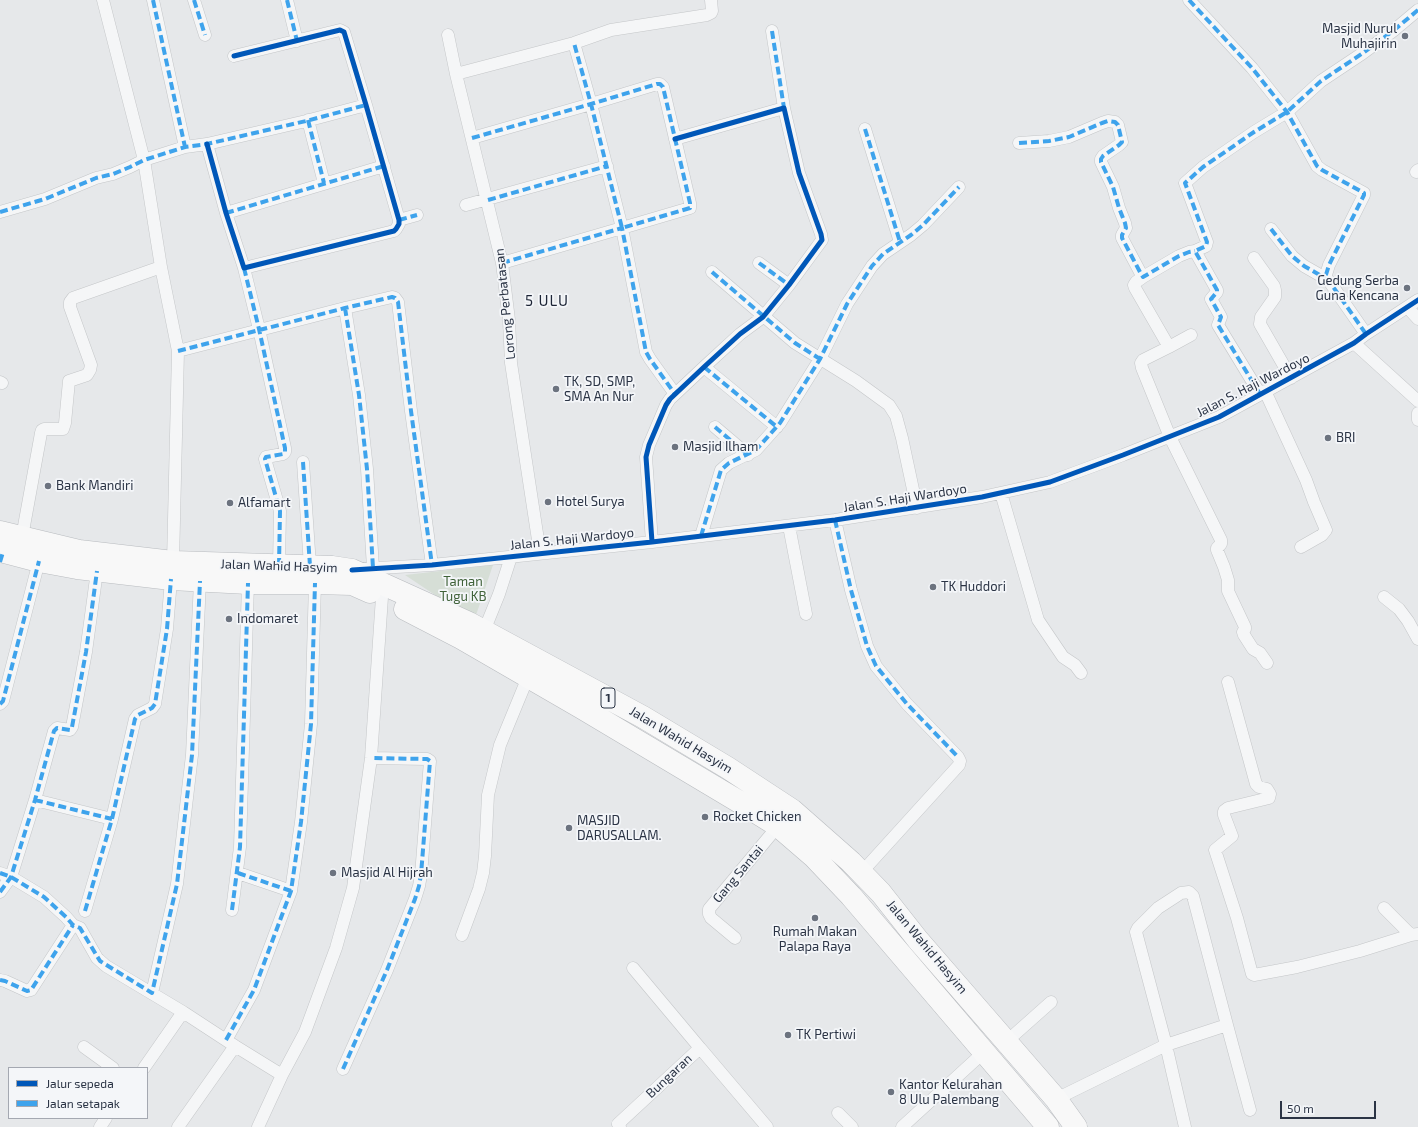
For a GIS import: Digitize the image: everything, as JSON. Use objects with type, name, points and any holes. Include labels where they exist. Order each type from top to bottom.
[{"type":"highway","name":"Jalan Wahid Hasyim","points":[[1,549],[22,537],[172,571],[200,581],[248,583],[363,569],[469,623],[480,639],[528,677],[732,797],[778,826],[814,857],[851,896],[1048,1127]]},
{"type":"highway","name":"Jalan Wahid Hasyim","points":[[1,549],[39,561],[97,571],[172,571],[279,566],[352,584],[480,639],[643,717],[728,768],[792,810],[851,862],[881,893],[918,940],[1056,1099],[1076,1127]]},
{"type":"street","points":[[84,911],[112,819],[135,719],[138,715],[152,708],[155,704],[167,629],[172,571],[178,351],[161,267],[144,160],[103,0]]},
{"type":"street","points":[[153,0],[185,147]]},
{"type":"street","points":[[194,0],[205,35]]},
{"type":"street","points":[[288,0],[297,41]]},
{"type":"street","points":[[456,74],[574,43],[611,30],[708,15],[711,14],[712,11],[711,0]]},
{"type":"street","points":[[1188,0],[1252,68],[1287,112],[1317,166],[1364,193],[1334,254],[1325,278]]},
{"type":"street","points":[[1169,347],[1135,286],[1136,282],[1143,276],[1179,256],[1206,246],[1207,242],[1185,186],[1186,181],[1203,167],[1254,132],[1287,112],[1321,81],[1363,54],[1418,10]]},
{"type":"street","points":[[234,56],[340,30],[344,32],[399,220],[398,227],[394,231],[244,268]]},
{"type":"street","points":[[652,542],[646,457],[649,445],[666,405],[675,394],[740,334],[763,317],[822,240],[799,173],[784,108],[772,31]]},
{"type":"street","name":"Lorong Perbatasan","points":[[448,35],[456,74],[488,200],[502,263],[509,320],[511,363],[540,553]]},
{"type":"street","points":[[574,43],[622,228],[646,352],[675,394]]},
{"type":"street","points":[[472,138],[657,84],[663,87],[690,208],[502,263]]},
{"type":"street","points":[[0,212],[45,199],[96,178],[130,168],[144,160],[185,147],[207,144],[366,105]]},
{"type":"street","points":[[675,139],[784,108]]},
{"type":"street","points":[[308,120],[324,183]]},
{"type":"street","points":[[1019,143],[1049,141],[1069,137],[1108,121],[1115,122],[1118,125],[1122,142],[1103,156],[1101,162],[1113,187],[1119,208],[1126,223],[1126,228],[1122,238],[1143,276]]},
{"type":"street","points":[[865,129],[900,242]]},
{"type":"street","points":[[207,144],[226,213],[244,268],[260,330],[285,452],[283,454],[266,457],[265,459],[280,511],[279,566]]},
{"type":"street","points":[[226,213],[384,166]]},
{"type":"street","points":[[466,205],[607,166]]},
{"type":"street","points":[[701,536],[721,470],[726,465],[756,450],[777,427],[820,359],[847,304],[862,279],[883,254],[924,225],[960,187]]},
{"type":"street","points":[[399,220],[417,215]]},
{"type":"street","points":[[1271,230],[1292,256],[1304,266],[1329,281],[1366,334]]},
{"type":"street","points":[[1195,251],[1217,290],[1211,299],[1221,318],[1218,325],[1262,392],[1306,480],[1326,530],[1322,536],[1301,547]]},
{"type":"street","points":[[1254,258],[1274,286],[1275,290],[1274,297],[1261,317],[1260,324],[1291,378]]},
{"type":"street","points":[[759,263],[789,285]]},
{"type":"street","points":[[22,537],[42,430],[63,429],[65,423],[69,381],[86,374],[92,365],[70,307],[72,298],[161,267]]},
{"type":"street","points":[[712,272],[795,343],[856,381],[884,400],[893,409],[902,438],[917,508]]},
{"type":"street","points":[[178,351],[345,308],[392,297],[395,298],[398,302],[432,565]]},
{"type":"street","name":"Jalan S. Haji Wardoyo","points":[[363,569],[432,565],[789,526],[917,508],[1001,493],[1050,482],[1219,417],[1262,392],[1291,378],[1354,343],[1418,300]]},
{"type":"street","points":[[345,308],[359,395],[367,469],[363,569]]},
{"type":"street","points":[[1408,308],[1418,319]]},
{"type":"street","points":[[1191,335],[1143,360],[1141,365],[1170,437],[1221,540],[1221,544],[1217,550],[1228,580],[1228,591],[1245,627],[1243,632],[1244,636],[1253,649],[1260,653],[1267,663]]},
{"type":"street","points":[[1354,343],[1418,401]]},
{"type":"street","points":[[704,367],[777,427]]},
{"type":"street","points":[[1418,413],[1418,420]]},
{"type":"street","points":[[715,427],[748,454]]},
{"type":"street","points":[[178,1127],[231,1043],[254,990],[291,891],[301,822],[311,724],[313,574],[303,462]]},
{"type":"street","points":[[1001,493],[1038,620],[1063,658],[1074,665],[1081,673]]},
{"type":"street","points":[[835,520],[851,590],[867,646],[876,666],[907,704],[958,757],[960,761],[959,765],[861,873]]},
{"type":"street","points":[[789,526],[806,614]]},
{"type":"street","points":[[480,639],[499,594],[511,557]]},
{"type":"street","points":[[0,704],[3,701],[39,561]]},
{"type":"street","points":[[0,892],[35,800],[54,731],[57,728],[70,730],[72,727],[86,652],[97,571]]},
{"type":"street","points":[[152,993],[177,884],[192,755],[200,581]]},
{"type":"street","points":[[232,910],[238,873],[240,839],[248,583]]},
{"type":"street","points":[[258,1127],[282,1075],[305,1032],[336,948],[353,888],[371,758],[382,597]]},
{"type":"street","points":[[1384,597],[1399,609],[1418,639]]},
{"type":"street","points":[[462,935],[479,889],[483,873],[488,795],[500,745],[528,677]]},
{"type":"street","points":[[1228,682],[1256,784],[1267,790],[1270,794],[1269,798],[1228,808],[1224,811],[1224,815],[1232,835],[1231,838],[1215,850],[1237,918],[1252,974],[1254,975],[1283,970],[1319,962],[1415,935]]},
{"type":"street","points":[[343,1068],[387,970],[420,886],[421,875],[429,760],[371,758]]},
{"type":"street","points":[[35,800],[112,819]]},
{"type":"street","name":"Gang Santai","points":[[736,938],[711,918],[709,908],[778,826]]},
{"type":"street","points":[[238,873],[291,891]]},
{"type":"street","points":[[6,875],[44,897],[66,917],[72,925],[80,928],[100,961],[106,966],[183,1012],[282,1075]]},
{"type":"street","points":[[1185,1127],[1166,1045],[1136,932],[1138,928],[1158,908],[1181,893],[1189,892],[1193,896],[1250,1110]]},
{"type":"street","points":[[1384,908],[1415,935]]},
{"type":"street","points":[[0,980],[27,991],[31,990],[72,925]]},
{"type":"street","points":[[633,968],[700,1048]]},
{"type":"street","points":[[1006,1042],[1051,1002]]},
{"type":"street","points":[[145,1067],[183,1012]]},
{"type":"street","points":[[1056,1099],[1166,1045],[1227,1025]]},
{"type":"street","points":[[84,1047],[112,1067]]},
{"type":"street","name":"Bungaran","points":[[618,1126],[700,1048],[767,1127]]},
{"type":"street","points":[[902,1127],[984,1052]]},
{"type":"street","points":[[838,1113],[852,1127]]},
{"type":"green space","name":"Taman Tugu KB","points":[[493,565],[474,621],[405,575]]},
{"type":"marked path","points":[[153,0],[185,147]]},
{"type":"marked path","points":[[194,0],[205,35]]},
{"type":"marked path","points":[[287,0],[297,41]]},
{"type":"marked path","points":[[1189,0],[1252,68],[1287,112],[1317,166],[1364,193],[1329,265],[1325,278],[1329,281],[1366,334]]},
{"type":"marked path","points":[[1260,394],[1218,325],[1221,317],[1211,299],[1217,290],[1195,251],[1206,246],[1207,242],[1185,183],[1203,167],[1254,132],[1287,112],[1321,81],[1363,53],[1418,10]]},
{"type":"marked path","points":[[772,31],[784,108]]},
{"type":"marked path","points":[[472,138],[591,104],[657,84],[660,84],[663,87],[690,208],[622,228],[591,104],[574,43]]},
{"type":"marked path","points":[[0,212],[45,199],[96,178],[113,174],[144,160],[185,147],[207,144],[306,121],[366,105]]},
{"type":"marked path","points":[[308,120],[324,183]]},
{"type":"marked path","points":[[1019,143],[1049,141],[1069,137],[1108,121],[1115,122],[1118,125],[1122,142],[1103,156],[1101,162],[1113,187],[1125,223],[1126,228],[1122,238],[1143,277],[1179,256],[1195,251]]},
{"type":"marked path","points":[[865,129],[900,242]]},
{"type":"marked path","points":[[226,213],[384,166]]},
{"type":"marked path","points":[[488,200],[607,166]]},
{"type":"marked path","points":[[701,536],[721,470],[729,463],[756,450],[780,423],[820,359],[847,304],[872,266],[883,254],[923,225],[959,187]]},
{"type":"marked path","points":[[399,220],[417,215]]},
{"type":"marked path","points":[[502,263],[622,228],[646,352],[675,394],[678,391]]},
{"type":"marked path","points":[[1271,229],[1292,256],[1304,266],[1325,278]]},
{"type":"marked path","points":[[759,263],[789,285]]},
{"type":"marked path","points":[[244,268],[285,448],[285,452],[283,454],[266,457],[265,459],[280,511],[279,566]]},
{"type":"marked path","points":[[712,272],[795,343],[820,359]]},
{"type":"marked path","points":[[178,351],[345,308],[392,297],[395,298],[398,302],[432,565]]},
{"type":"marked path","points":[[345,308],[359,395],[367,469],[373,568]]},
{"type":"marked path","points":[[704,367],[777,427]]},
{"type":"marked path","points":[[715,427],[748,455]]},
{"type":"marked path","points":[[303,462],[310,566]]},
{"type":"marked path","points":[[835,520],[851,590],[867,646],[876,666],[907,704],[958,757]]},
{"type":"marked path","points":[[0,562],[3,552]]},
{"type":"marked path","points":[[0,704],[3,701],[39,561]]},
{"type":"marked path","points":[[0,892],[11,877],[35,800],[54,731],[57,728],[70,730],[72,727],[86,652],[97,571]]},
{"type":"marked path","points":[[85,911],[112,819],[135,719],[138,715],[152,708],[155,704],[167,629],[171,579]]},
{"type":"marked path","points":[[0,873],[11,877],[44,897],[73,925],[80,928],[100,961],[152,993],[177,884],[192,755],[200,581]]},
{"type":"marked path","points":[[232,910],[240,847],[248,583]]},
{"type":"marked path","points":[[226,1040],[254,990],[291,891],[301,822],[311,724],[315,583]]},
{"type":"marked path","points":[[343,1069],[387,970],[415,899],[421,875],[430,761],[427,759],[371,758]]},
{"type":"marked path","points":[[35,800],[112,819]]},
{"type":"marked path","points":[[238,873],[291,891]]},
{"type":"marked path","points":[[0,980],[27,991],[31,990],[73,925]]},
{"type":"cycle path","points":[[207,144],[226,213],[244,268],[394,231],[399,224],[344,32],[340,30],[234,56]]},
{"type":"cycle path","points":[[652,542],[646,457],[649,445],[666,405],[670,399],[740,334],[763,317],[822,240],[799,173],[784,108],[675,139]]},
{"type":"cycle path","points":[[352,570],[432,565],[652,542],[835,520],[982,497],[1050,482],[1219,417],[1354,343],[1418,300]]},
{"type":"place","name":"Masjid Nurul Muhajirin","points":[[1405,36]]},
{"type":"place","name":"Gedung Serba Guna Kencana","points":[[1407,288]]},
{"type":"place","name":"TK, SD, SMP, SMA An Nur","points":[[556,389]]},
{"type":"place","name":"BRI","points":[[1328,438]]},
{"type":"place","name":"Masjid Ilham","points":[[675,447]]},
{"type":"place","name":"Bank Mandiri","points":[[48,486]]},
{"type":"place","name":"Hotel Surya","points":[[548,502]]},
{"type":"place","name":"Alfamart","points":[[230,503]]},
{"type":"place","name":"TK Huddori","points":[[933,587]]},
{"type":"place","name":"Indomaret","points":[[229,619]]},
{"type":"place","name":"Rocket Chicken","points":[[705,817]]},
{"type":"place","name":"MASJID DARUSALLAM.","points":[[569,828]]},
{"type":"place","name":"Masjid Al Hijrah","points":[[333,873]]},
{"type":"place","name":"Rumah Makan Palapa Raya","points":[[815,918]]},
{"type":"place","name":"TK Pertiwi","points":[[788,1035]]},
{"type":"place","name":"Kantor Kelurahan 8 Ulu Palembang","points":[[891,1092]]},
{"type":"district","name":"5 ULU","points":[[547,301]]}]
